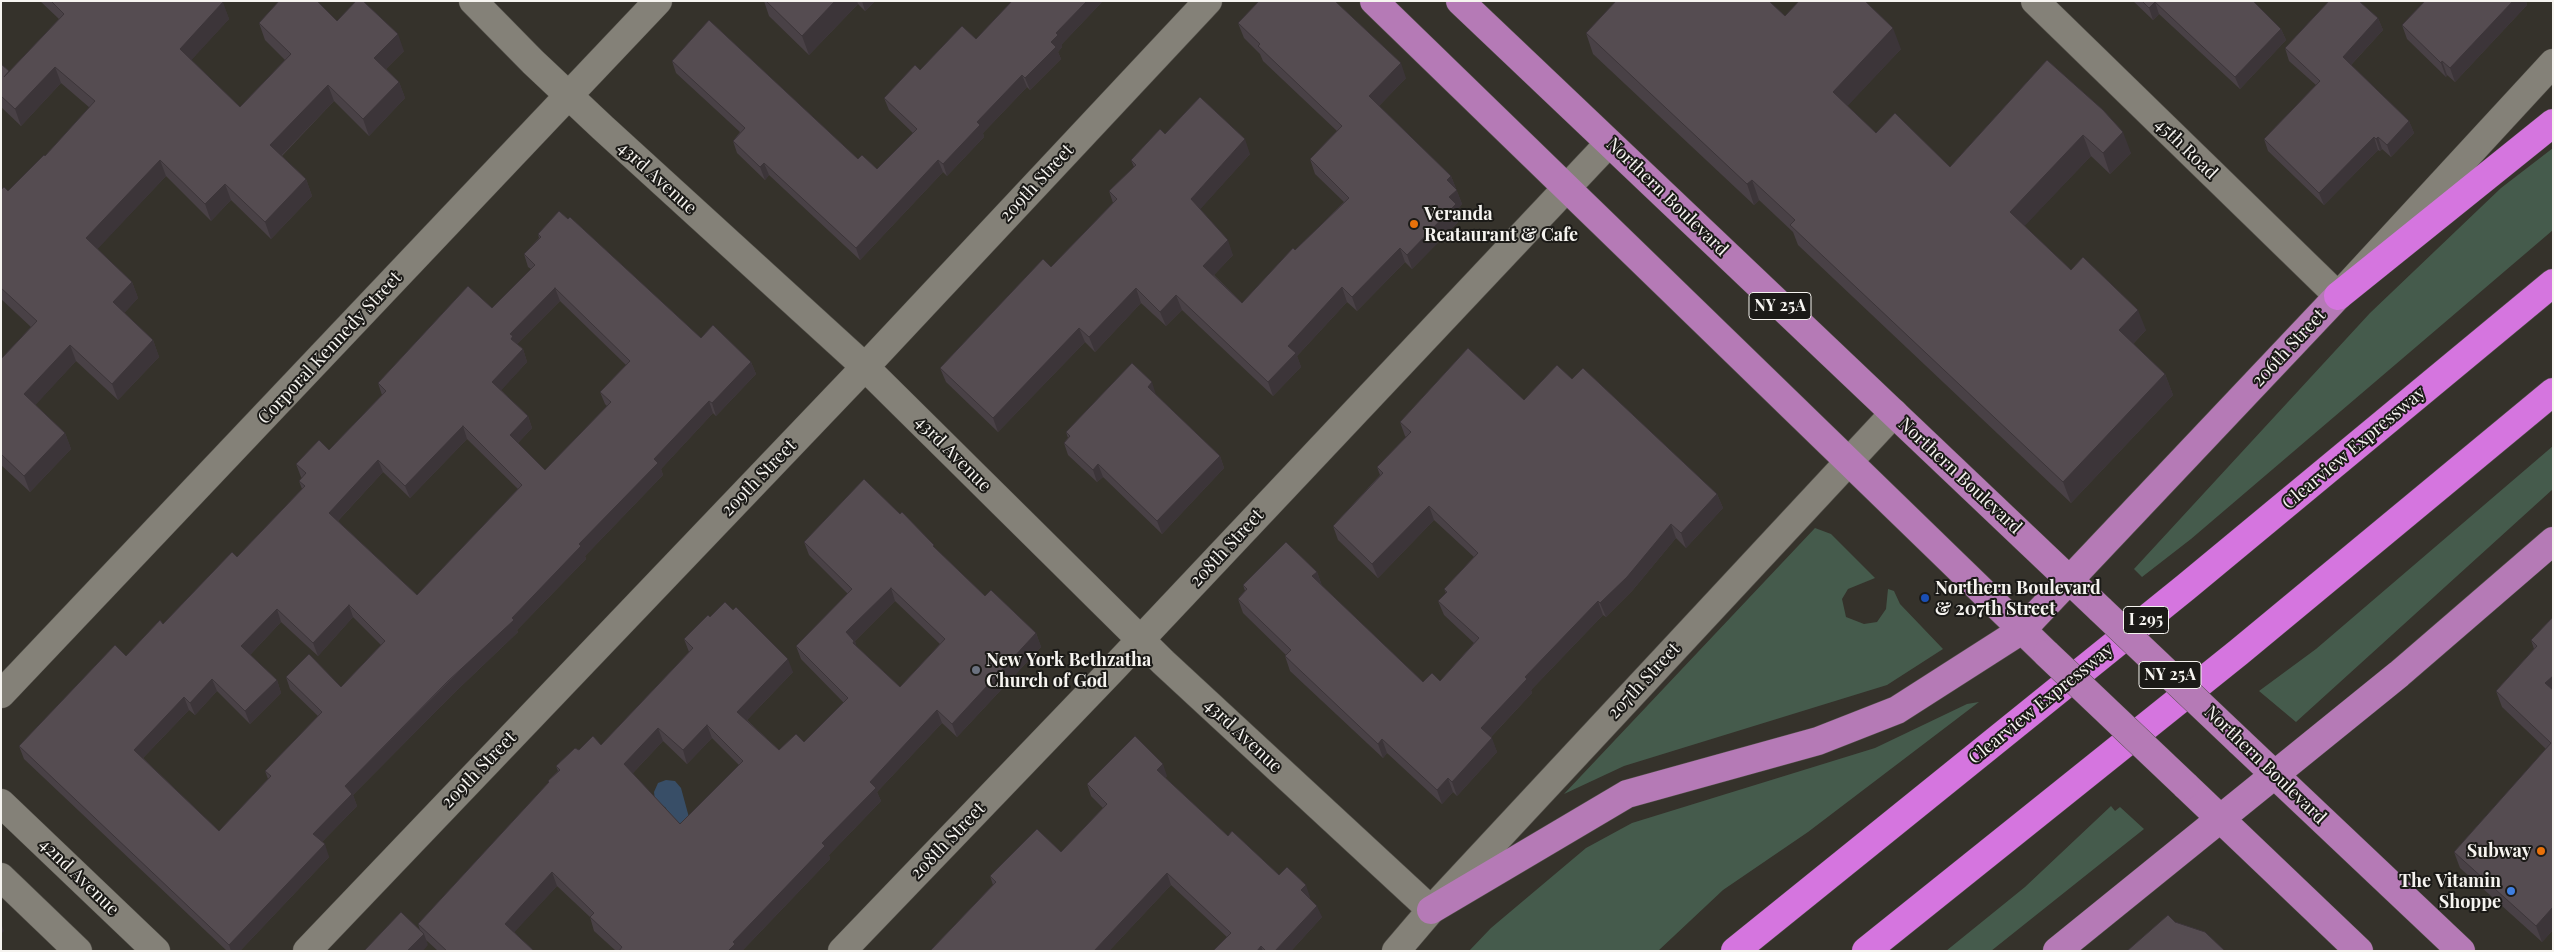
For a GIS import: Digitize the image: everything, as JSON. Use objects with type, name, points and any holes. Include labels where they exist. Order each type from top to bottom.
[{"type":"highway","points":[[2338,296],[2553,123]]},
{"type":"highway","name":"Clearview Expressway","points":[[1735,951],[2186,588],[2553,283]]},
{"type":"highway","points":[[1866,951],[2239,652],[2553,392]]},
{"type":"main road","points":[[1374,1],[2022,630],[2359,951]]},
{"type":"main road","name":"Northern Boulevard","points":[[1460,1],[2461,951]]},
{"type":"main road","name":"206th Street","points":[[1431,910],[1627,794],[1818,741],[1897,710],[2022,630],[2338,296]]},
{"type":"main road","points":[[2057,951],[2399,674],[2553,541]]},
{"type":"street","name":"43rd Avenue","points":[[473,1],[533,62],[602,127],[865,367],[1141,639],[1431,910]]},
{"type":"street","name":"Corporal Kennedy Street","points":[[1,694],[658,1]]},
{"type":"street","name":"209th Street","points":[[307,951],[865,367],[1208,1]]},
{"type":"street","name":"45th Road","points":[[2035,1],[2338,296]]},
{"type":"street","name":"206th Street","points":[[2338,296],[2553,63]]},
{"type":"street","name":"208th Street","points":[[842,951],[1141,639],[1609,143]]},
{"type":"street","name":"207th Street","points":[[1396,951],[1431,910],[1894,413]]},
{"type":"street","name":"42nd Avenue","points":[[1,802],[156,951]]},
{"type":"street","points":[[1,877],[78,951]]},
{"type":"green space","points":[[2553,148],[2553,230],[2191,539],[2142,577],[2134,569],[2370,313],[2501,188]]},
{"type":"green space","points":[[2553,446],[2553,489],[2296,722],[2259,691],[2316,649]]},
{"type":"green space","points":[[1815,528],[1831,534],[1875,578],[1848,589],[1842,599],[1846,617],[1864,624],[1877,622],[1886,609],[1888,589],[1894,591],[1900,604],[1943,649],[1887,685],[1624,766],[1564,794]]},
{"type":"green space","points":[[1979,702],[1808,832],[1723,890],[1658,951],[1469,951],[1491,928],[1586,848],[1632,823],[1875,748],[1967,704]]},
{"type":"green space","points":[[2111,806],[2115,811],[2120,807],[2144,829],[1991,951],[1946,951],[2025,887]]},
{"type":"water","points":[[666,780],[675,781],[681,788],[690,821],[670,825],[666,808],[655,800],[654,792],[658,783]]},
{"type":"building","points":[[51,1],[222,1],[180,49],[240,107],[291,54],[259,23],[279,1],[317,1],[337,21],[356,1],[363,1],[398,34],[374,58],[399,82],[363,119],[328,85],[270,145],[306,179],[265,222],[225,184],[205,204],[160,160],[86,238],[132,282],[113,302],[153,340],[112,384],[70,345],[24,394],[65,433],[24,476],[1,454],[1,359],[37,321],[1,288],[1,190],[4,187],[8,191],[45,156],[95,101],[55,67],[15,109],[1,96],[1,64],[9,71],[4,77],[64,14]]},
{"type":"building","points":[[766,1],[835,1],[802,36]]},
{"type":"building","points":[[1012,1],[1087,1],[1056,33],[1058,35],[1051,42],[1056,47],[1025,78],[1022,75],[977,122],[980,125],[943,164],[938,160],[856,248],[764,163],[760,167],[733,141],[745,128],[672,61],[709,20],[858,159],[862,155],[877,169],[917,129],[884,98],[915,65],[920,70],[962,26],[976,39]]},
{"type":"building","points":[[1259,1],[1335,1],[1401,63],[1369,96],[1451,176],[1447,180],[1457,190],[1449,197],[1456,204],[1407,255],[1400,248],[1352,297],[1342,287],[1288,346],[1296,353],[1268,382],[1176,295],[1160,312],[1136,288],[1089,337],[1079,328],[993,418],[940,368],[1043,259],[1051,267],[1117,199],[1109,191],[1136,165],[1131,160],[1160,129],[1165,134],[1200,97],[1245,139],[1191,199],[1228,240],[1203,266],[1242,303],[1293,248],[1295,250],[1349,198],[1310,159],[1342,126],[1258,46],[1260,44],[1238,23]]},
{"type":"building","points":[[1616,1],[1769,1],[1785,16],[1799,1],[1865,1],[1893,28],[1833,92],[1876,133],[1895,113],[1950,167],[2047,60],[2103,110],[2123,132],[2103,153],[2083,135],[2010,212],[2071,270],[2083,257],[2138,310],[2119,330],[2165,374],[2063,482],[1790,225],[1795,220],[1752,180],[1747,184],[1586,33]]},
{"type":"building","points":[[2142,1],[2253,1],[2281,29],[2235,77],[2155,2],[2149,8]]},
{"type":"building","points":[[2329,1],[2359,1],[2378,18],[2343,57],[2409,121],[2387,145],[2378,137],[2376,139],[2374,137],[2319,193],[2264,139],[2320,81],[2285,48]]},
{"type":"building","points":[[2425,1],[2513,1],[2450,68],[2442,61],[2441,63],[2402,25]]},
{"type":"building","points":[[559,211],[568,219],[570,217],[701,338],[713,325],[751,362],[712,403],[709,401],[654,459],[658,463],[579,544],[581,546],[512,618],[514,620],[448,681],[345,786],[352,794],[313,834],[325,844],[229,945],[19,746],[115,645],[126,656],[160,620],[163,624],[232,552],[237,557],[305,486],[299,481],[306,473],[296,464],[319,440],[329,450],[386,391],[378,383],[468,286],[492,308],[535,265],[524,254],[541,237],[538,234]],"holes":[[[555,288],[630,361],[600,392],[611,402],[545,470],[510,435],[528,416],[492,382],[523,349],[511,339],[513,336],[510,334]],[[463,426],[522,485],[417,595],[329,513],[378,460],[405,486]],[[349,605],[385,641],[341,687],[309,654],[286,677],[322,712],[265,771],[271,776],[219,831],[134,750],[184,697],[190,703],[212,679],[245,711],[277,680],[241,646],[277,609],[313,643]]]},
{"type":"building","points":[[1468,348],[1524,400],[1557,365],[1572,379],[1583,368],[1717,494],[1681,533],[1671,524],[1627,577],[1600,603],[1598,601],[1525,677],[1527,679],[1481,728],[1492,738],[1452,782],[1448,778],[1437,790],[1382,739],[1378,744],[1285,656],[1291,650],[1238,599],[1247,589],[1243,585],[1286,542],[1317,572],[1312,576],[1423,682],[1432,673],[1440,681],[1479,638],[1438,601],[1447,592],[1444,589],[1478,553],[1429,506],[1372,564],[1333,526],[1383,473],[1377,467],[1411,432],[1400,422]]},
{"type":"building","points":[[1132,363],[1152,382],[1148,387],[1220,456],[1157,521],[1098,464],[1093,470],[1064,443],[1070,436],[1066,432]]},
{"type":"building","points":[[864,479],[900,514],[902,512],[933,546],[985,596],[991,590],[1036,633],[952,724],[937,710],[870,782],[876,788],[822,843],[825,846],[733,942],[735,944],[728,951],[619,951],[622,947],[590,917],[594,913],[552,872],[505,924],[534,951],[447,951],[418,924],[560,770],[556,766],[575,748],[579,750],[593,736],[601,745],[693,648],[684,639],[708,615],[710,617],[725,602],[733,610],[736,607],[788,659],[737,712],[779,750],[796,734],[804,742],[848,698],[796,646],[852,589],[804,542]],"holes":[[[891,588],[945,639],[900,687],[853,643],[854,641],[846,632]],[[707,725],[743,761],[680,824],[624,764],[658,728],[683,750]]]},
{"type":"building","points":[[2553,617],[2553,676],[2545,683],[2553,690],[2553,907],[2536,926],[2454,852],[2551,743],[2496,691],[2537,646],[2531,640]]},
{"type":"building","points":[[1135,736],[1163,764],[1157,770],[1228,836],[1232,831],[1279,875],[1287,867],[1306,885],[1301,890],[1317,906],[1275,951],[1266,951],[1261,946],[1257,951],[1213,951],[1231,933],[1167,873],[1094,951],[930,951],[996,882],[990,876],[1037,829],[1061,852],[1107,804],[1087,784]]},
{"type":"building","points":[[401,912],[424,934],[407,951],[364,951]]},
{"type":"building","points":[[2168,915],[2175,922],[2205,932],[2225,951],[2127,951]]},
{"type":"place","name":"Veranda Reataurant & Cafe","points":[[1414,224]]},
{"type":"place","name":"Northern Boulevard & 207th Street","points":[[1925,598]]},
{"type":"place","name":"New York Bethzatha Church of God","points":[[976,670]]},
{"type":"place","name":"Subway","points":[[2541,851]]},
{"type":"place","name":"The Vitamin Shoppe","points":[[2511,891]]}]
